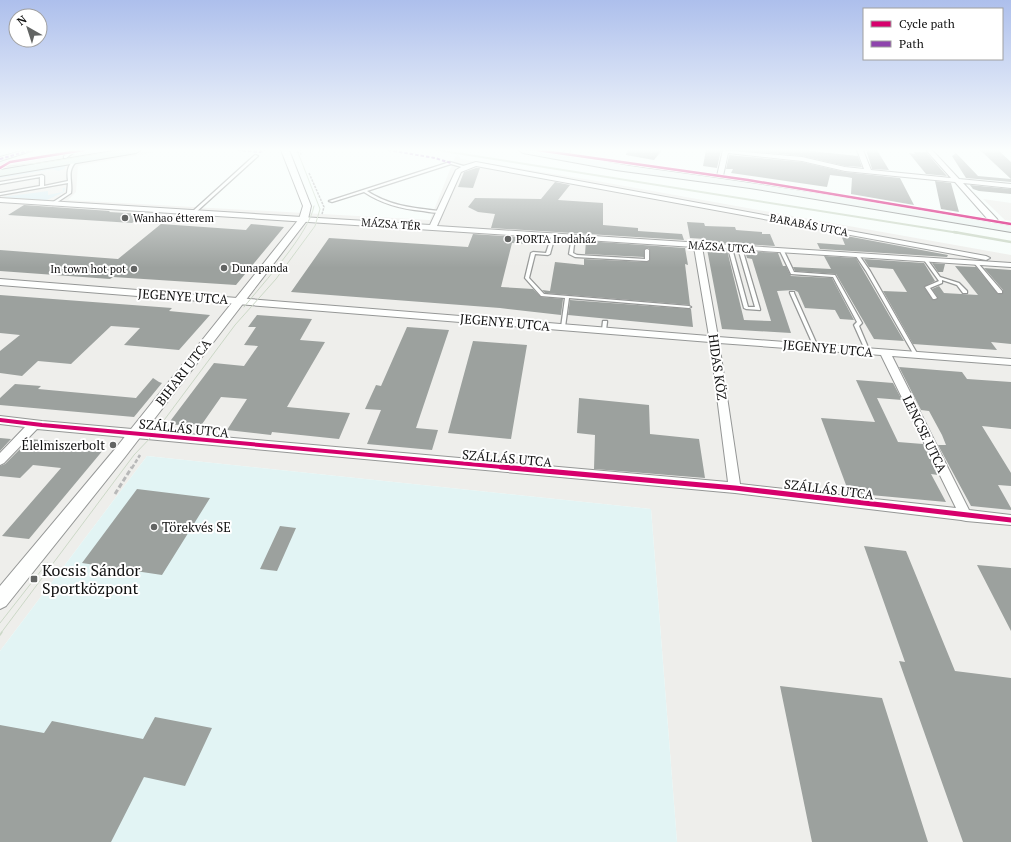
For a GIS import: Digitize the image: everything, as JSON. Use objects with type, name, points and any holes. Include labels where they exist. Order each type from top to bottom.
[{"type":"main road","points":[[787,189],[994,224],[1011,229]]},
{"type":"main road","points":[[994,224],[1011,224]]},
{"type":"street","points":[[0,196],[52,204],[303,219],[307,206],[300,189]]},
{"type":"street","name":"MÁZSA TÉR","points":[[303,219],[433,227],[450,189]]},
{"type":"street","name":"BARABÁS UTCA","points":[[616,189],[1011,264]]},
{"type":"street","points":[[964,189],[994,224]]},
{"type":"street","name":"BIHARI UTCA","points":[[0,600],[241,300],[303,219]]},
{"type":"street","name":"MÁZSA UTCA","points":[[433,227],[698,246],[965,263],[1011,264]]},
{"type":"street","name":"HIDAS KÖZ","points":[[698,246],[714,339],[735,488]]},
{"type":"street","points":[[958,253],[965,263]]},
{"type":"street","name":"JEGENYE UTCA","points":[[0,282],[241,300],[563,327],[605,326],[714,339],[1011,362]]},
{"type":"street","name":"LENCSE UTCA","points":[[885,353],[966,516]]},
{"type":"street","name":"SZÁLLÁS UTCA","points":[[0,420],[34,425],[135,432],[169,437],[735,488],[966,516],[1011,520]]},
{"type":"street","points":[[0,460],[34,425]]},
{"type":"lane","points":[[0,196],[28,189]]},
{"type":"lane","points":[[52,204],[69,193],[69,189]]},
{"type":"lane","points":[[194,212],[219,189]]},
{"type":"lane","points":[[331,201],[370,189]]},
{"type":"lane","points":[[365,191],[390,205],[440,212]]},
{"type":"lane","points":[[553,236],[548,254],[533,253],[527,278],[543,295],[689,307]]},
{"type":"lane","points":[[573,237],[572,254],[576,256],[647,260],[647,250]]},
{"type":"lane","points":[[730,248],[746,308],[758,309],[740,248]]},
{"type":"lane","points":[[782,251],[792,273],[834,276],[860,323],[856,325],[868,352]]},
{"type":"lane","points":[[858,256],[868,270],[916,355]]},
{"type":"lane","points":[[926,260],[941,282],[927,286],[935,298]]},
{"type":"lane","points":[[976,263],[1000,292]]},
{"type":"lane","points":[[939,278],[958,284],[965,292]]},
{"type":"lane","points":[[792,293],[816,347]]},
{"type":"lane","points":[[563,327],[568,297]]},
{"type":"path","points":[[316,189],[324,207],[321,220]]},
{"type":"path","points":[[115,494],[140,455]]},
{"type":"shaded area","points":[[0,189],[76,189],[76,192],[68,200],[430,220],[442,189],[643,189],[1011,255],[1011,842],[677,842],[651,509],[147,456],[0,651]]},
{"type":"shaded area","points":[[63,189],[65,189],[64,192],[47,200],[2,197],[48,191],[48,195],[63,192]]},
{"type":"shaded area","points":[[983,199],[1011,203],[1011,221],[1005,220]]},
{"type":"shaded area","points":[[147,456],[651,509],[677,842],[0,842],[0,651]]},
{"type":"building","points":[[549,189],[567,189],[558,200],[603,203],[603,225],[638,228],[638,231],[682,234],[684,240],[491,228],[495,214],[478,212],[468,207],[475,198],[541,199]]},
{"type":"building","points":[[851,189],[906,189],[914,205],[851,194]]},
{"type":"building","points":[[937,189],[953,189],[959,212],[941,209]]},
{"type":"building","points":[[974,189],[1011,189],[1011,194]]},
{"type":"building","points":[[24,205],[144,214],[132,223],[8,215]]},
{"type":"building","points":[[687,222],[704,223],[705,226],[735,227],[736,230],[770,234],[775,246],[706,242],[705,239],[690,238]]},
{"type":"building","points":[[161,224],[246,230],[251,224],[284,227],[236,285],[113,277],[110,279],[0,271],[0,250],[118,259]]},
{"type":"building","points":[[473,234],[545,239],[544,245],[512,243],[501,287],[533,289],[541,297],[563,299],[561,315],[500,308],[291,292],[329,238],[468,247]]},
{"type":"building","points":[[841,235],[948,255],[947,257],[820,249],[817,243],[845,245]]},
{"type":"building","points":[[586,241],[685,248],[688,265],[685,264],[690,305],[545,293],[542,290],[550,291],[555,262],[584,265],[584,259],[647,262],[650,260],[650,250],[648,248],[644,250],[644,257],[585,254]]},
{"type":"building","points":[[707,249],[727,250],[744,320],[771,321],[752,259],[747,258],[745,251],[778,253],[783,266],[786,266],[791,276],[832,278],[854,320],[840,319],[835,310],[805,308],[798,292],[794,290],[777,291],[791,333],[722,329]]},
{"type":"building","points":[[824,256],[856,258],[904,341],[874,339],[836,274],[795,271],[793,267],[831,269]]},
{"type":"building","points":[[864,259],[924,263],[935,281],[924,287],[933,300],[938,298],[932,289],[939,286],[944,293],[978,295],[955,266],[976,267],[998,294],[1003,294],[1003,290],[984,268],[1011,270],[1011,344],[991,342],[997,350],[913,344],[883,291],[907,292],[893,269],[869,267]]},
{"type":"building","points":[[932,263],[945,264],[943,272],[938,272]]},
{"type":"building","points":[[0,295],[172,308],[169,311],[210,315],[179,350],[124,345],[140,328],[111,326],[71,364],[38,361],[22,376],[0,373],[0,351],[20,335],[0,333]]},
{"type":"building","points":[[570,300],[691,309],[693,327],[568,315]]},
{"type":"building","points":[[257,315],[312,319],[300,340],[325,342],[287,407],[350,413],[339,439],[272,432],[271,435],[227,430],[247,399],[221,397],[200,427],[168,424],[214,363],[244,366],[258,346],[244,345],[256,327],[248,327]]},
{"type":"building","points":[[407,327],[449,330],[416,428],[438,430],[432,450],[367,444],[381,410],[365,409],[376,385],[381,386]]},
{"type":"building","points":[[473,341],[527,345],[511,439],[448,433]]},
{"type":"building","points":[[899,367],[962,372],[967,379],[1011,382],[1011,429],[982,426],[1011,473],[1011,486],[998,485],[1011,510],[971,506],[938,445],[946,445],[942,435],[929,411],[921,410]]},
{"type":"building","points":[[153,378],[162,383],[134,417],[0,405],[0,398],[15,384],[41,386],[38,389],[136,398]]},
{"type":"building","points":[[856,380],[893,383],[902,400],[877,398],[898,442],[923,444],[938,475],[931,474],[946,502],[849,493],[821,418],[875,422]]},
{"type":"building","points":[[579,398],[649,405],[650,434],[699,439],[705,478],[594,469],[595,435],[577,433]]},
{"type":"building","points":[[0,438],[11,439],[0,451]]},
{"type":"building","points":[[30,439],[61,442],[58,445],[104,449],[29,539],[2,536],[61,468],[33,465],[20,478],[0,476],[0,466],[5,464]]},
{"type":"building","points":[[137,489],[210,498],[162,575],[82,563]]},
{"type":"building","points":[[280,526],[296,528],[277,571],[260,569]]},
{"type":"building","points":[[864,546],[906,551],[955,671],[1011,678],[1011,842],[963,842],[899,661],[905,662]]},
{"type":"building","points":[[977,565],[1011,568],[1011,631]]},
{"type":"building","points":[[780,686],[882,698],[928,842],[812,842]]},
{"type":"building","points":[[155,717],[212,728],[185,786],[144,777],[111,842],[0,842],[0,725],[44,733],[52,721],[143,739]]},
{"type":"tram line","points":[[1,633],[134,455],[153,435],[235,325],[276,279],[315,226],[320,209],[312,189]]},
{"type":"tram line","points":[[244,307],[295,244],[304,230],[314,206]]},
{"type":"tram line","points":[[0,623],[47,563]]},
{"type":"railway","points":[[684,189],[959,233]]},
{"type":"railway","points":[[954,232],[1011,242]]},
{"type":"cycle path","points":[[804,189],[1011,224]]},
{"type":"cycle path","points":[[0,420],[169,437],[735,488],[1011,520]]},
{"type":"place","name":"Wanhao étterem","points":[[125,218]]},
{"type":"place","name":"PORTA Irodaház","points":[[508,239]]},
{"type":"place","name":"Dunapanda","points":[[224,268]]},
{"type":"place","name":"In town hot pot","points":[[134,269]]},
{"type":"place","name":"Élelmiszerbolt","points":[[113,445]]},
{"type":"place","name":"Törekvés SE","points":[[154,527]]},
{"type":"place","name":"Kocsis Sándor Sportközpont","points":[[34,579]]}]
